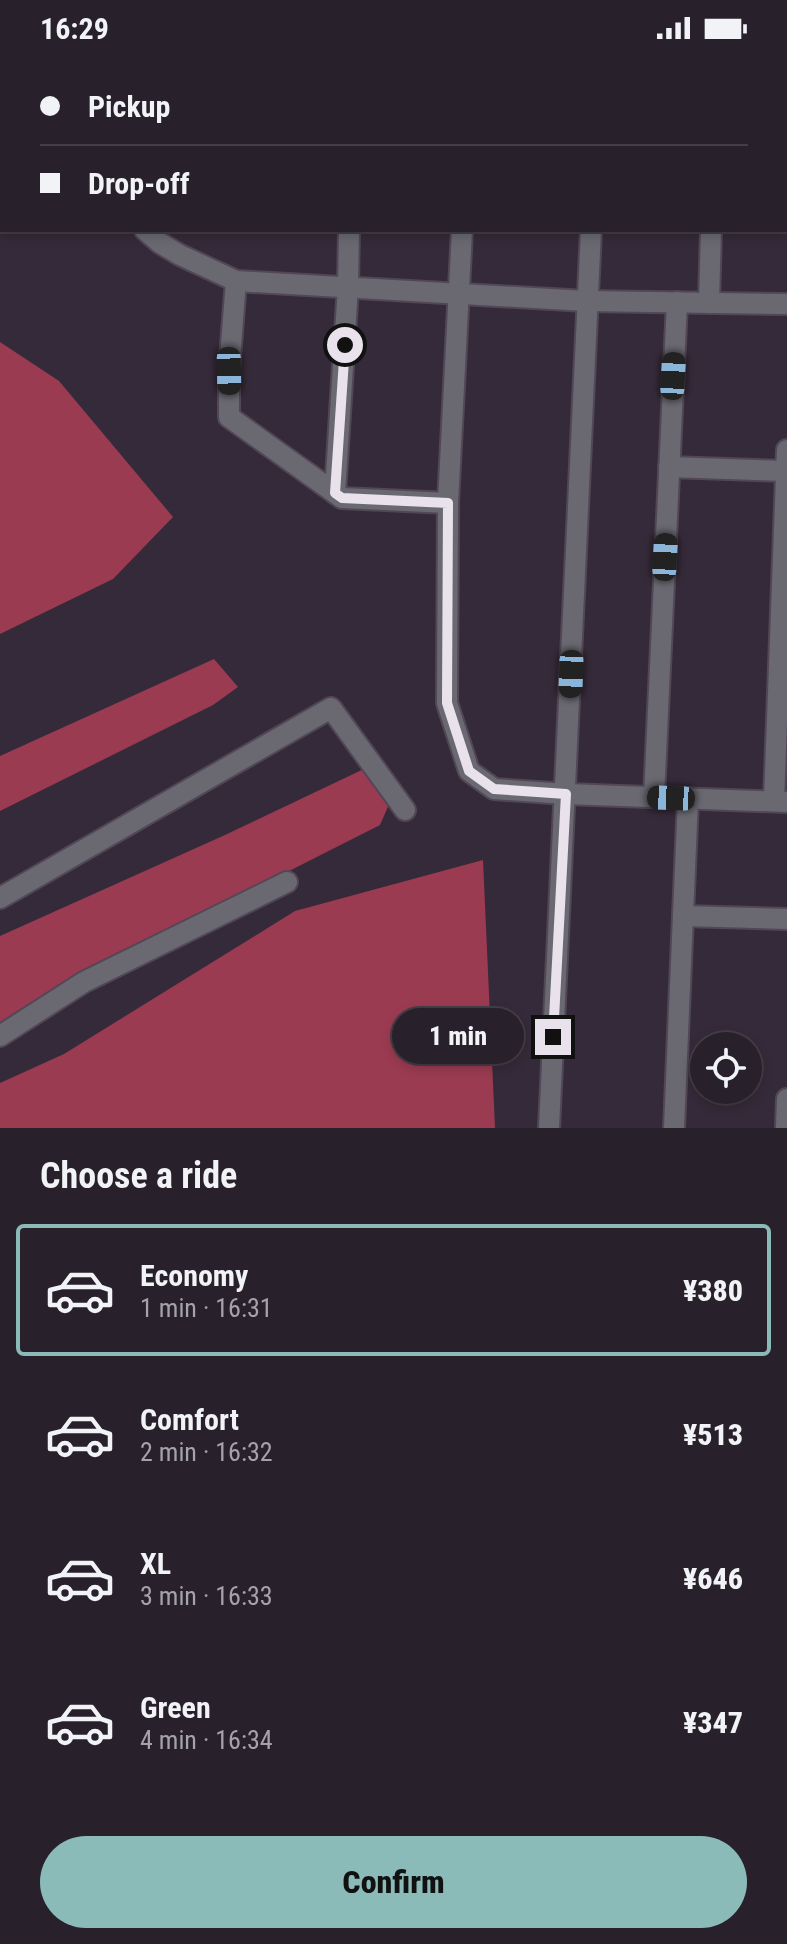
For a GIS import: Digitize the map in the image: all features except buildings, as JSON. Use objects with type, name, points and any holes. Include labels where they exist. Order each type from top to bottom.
[{"type":"street","points":[[147,232],[180,255],[236,281],[586,301],[787,304]]},
{"type":"street","points":[[335,493],[349,232]]},
{"type":"street","points":[[462,232],[448,503],[447,703],[469,771],[494,789],[781,802],[787,450]]},
{"type":"street","points":[[549,1128],[591,232]]},
{"type":"street","points":[[709,303],[711,232]]},
{"type":"street","points":[[236,281],[229,417],[342,498],[448,503]]},
{"type":"street","points":[[654,797],[677,302]]},
{"type":"street","points":[[669,467],[787,471]]},
{"type":"street","points":[[0,898],[331,708],[405,810]]},
{"type":"street","points":[[674,1128],[688,798]]},
{"type":"street","points":[[0,1036],[84,982],[287,882]]},
{"type":"street","points":[[683,916],[787,919]]},
{"type":"street","points":[[786,1128],[787,1099]]},
{"type":"shaded area","points":[[0,342],[59,381],[173,517],[113,579],[0,634]]},
{"type":"shaded area","points":[[214,659],[238,687],[213,705],[0,811],[0,756]]},
{"type":"shaded area","points":[[368,767],[390,802],[380,825],[184,924],[0,1030],[0,936]]},
{"type":"shaded area","points":[[483,860],[495,1128],[0,1128],[0,1083],[64,1054],[295,911]]},
{"type":"route","points":[[345,345],[335,493],[342,498],[448,503],[447,703],[469,771],[494,789],[566,794],[553,1037]]}]
